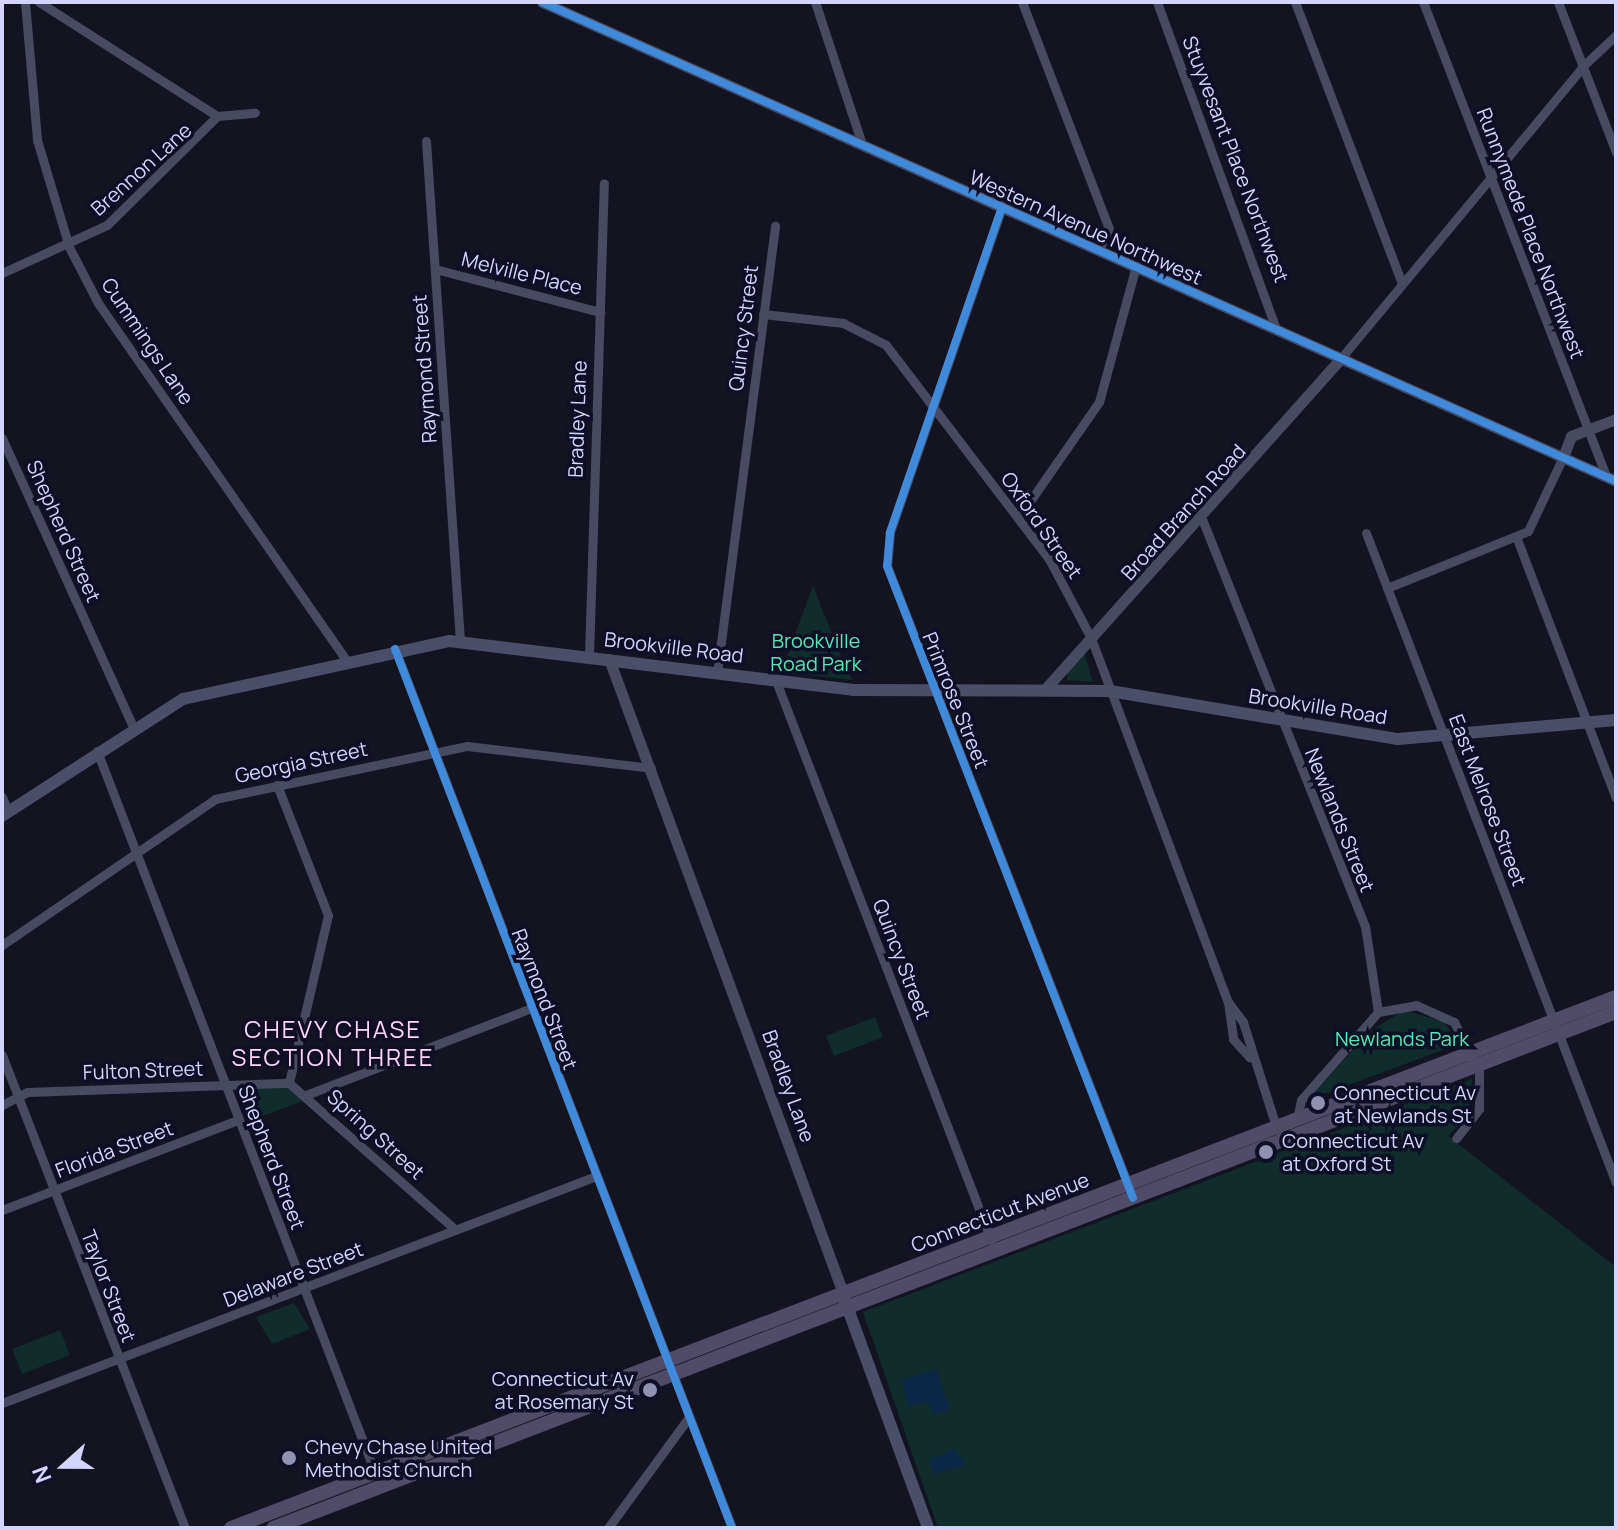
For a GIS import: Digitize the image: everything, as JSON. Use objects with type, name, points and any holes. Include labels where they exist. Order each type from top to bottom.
[{"type":"main road","name":"Brookville Road","points":[[5,814],[133,727],[201,693],[345,659],[460,641],[776,681],[936,690],[1047,687],[1110,691],[1380,737],[1445,739],[1616,720]]},
{"type":"main road","name":"Connecticut Avenue","points":[[231,1528],[378,1480],[1556,1027],[1616,997]]},
{"type":"main road","name":"Connecticut Avenue","points":[[1556,1027],[1616,1012]]},
{"type":"main road","name":"Connecticut Avenue","points":[[1278,1134],[1297,1119],[1474,1058]]},
{"type":"main road","name":"Bradley Lane","points":[[845,1300],[928,1528]]},
{"type":"main road","name":"Connecticut Avenue","points":[[273,1528],[378,1480]]},
{"type":"street","name":"Cummings Lane","points":[[25,2],[37,140],[69,247],[98,303],[345,659]]},
{"type":"street","points":[[39,2],[217,116]]},
{"type":"street","name":"Western Avenue Northwest","points":[[542,2],[1611,478]]},
{"type":"street","points":[[815,2],[862,144]]},
{"type":"street","points":[[1022,2],[1111,234],[1105,253]]},
{"type":"street","name":"Stuyvesant Place Northwest","points":[[1157,2],[1276,329]]},
{"type":"street","points":[[1295,2],[1402,283]]},
{"type":"street","name":"Runnymede Place Northwest","points":[[1423,2],[1587,430],[1611,478]]},
{"type":"street","points":[[1558,2],[1616,152]]},
{"type":"street","points":[[1341,358],[1583,66],[1616,35]]},
{"type":"street","name":"Brennon Lane","points":[[2,273],[69,247],[125,211],[217,116],[255,113]]},
{"type":"street","name":"Raymond Street","points":[[426,141],[460,641]]},
{"type":"street","name":"Bradley Lane","points":[[589,656],[604,183]]},
{"type":"street","name":"Primrose Street","points":[[1002,207],[886,552],[936,690],[1130,1191]]},
{"type":"street","name":"Quincy Street","points":[[717,673],[775,226]]},
{"type":"street","points":[[1019,517],[1099,402],[1136,266]]},
{"type":"street","name":"Melville Place","points":[[435,269],[600,312]]},
{"type":"street","name":"Oxford Street","points":[[763,314],[867,331],[934,408],[1019,517],[1091,638],[1228,1002],[1233,1039],[1250,1058]]},
{"type":"street","name":"Broad Branch Road","points":[[1047,687],[1202,519],[1341,358]]},
{"type":"street","points":[[1387,588],[1517,539],[1535,521],[1571,436],[1616,419]]},
{"type":"street","name":"Shepherd Street","points":[[2,438],[133,727]]},
{"type":"street","name":"Newlands Street","points":[[1202,519],[1365,926],[1378,1012]]},
{"type":"street","name":"East Melrose Street","points":[[1366,533],[1616,1183]]},
{"type":"street","points":[[1517,539],[1616,798]]},
{"type":"street","name":"Raymond Street","points":[[395,649],[732,1528]]},
{"type":"street","name":"Bradley Lane","points":[[609,659],[845,1300]]},
{"type":"street","name":"Quincy Street","points":[[776,681],[992,1244]]},
{"type":"street","name":"Georgia Street","points":[[2,945],[215,799],[479,745],[651,768]]},
{"type":"street","name":"Shepherd Street","points":[[97,751],[378,1480]]},
{"type":"street","points":[[277,785],[328,915],[289,1083]]},
{"type":"street","points":[[2,797],[5,814]]},
{"type":"street","name":"Oxford Street","points":[[1228,1002],[1243,1022],[1250,1058],[1278,1134]]},
{"type":"street","points":[[1297,1119],[1306,1094],[1378,1012],[1404,1005],[1438,1011],[1461,1029],[1474,1058],[1479,1109],[1456,1138]]},
{"type":"street","points":[[306,1095],[532,1008]]},
{"type":"street","name":"Taylor Street","points":[[2,1055],[185,1528]]},
{"type":"street","name":"Fulton Street","points":[[2,1105],[18,1096],[289,1083]]},
{"type":"street","name":"Spring Street","points":[[289,1083],[456,1230]]},
{"type":"street","name":"Florida Street","points":[[2,1210],[238,1120]]},
{"type":"street","name":"Delaware Street","points":[[2,1403],[596,1176]]},
{"type":"street","points":[[608,1528],[689,1417]]},
{"type":"green space","name":"Brookville Road Park","points":[[813,586],[838,649],[852,680],[781,672]]},
{"type":"green space","points":[[1084,653],[1093,682],[1067,680],[1067,671]]},
{"type":"green space","name":"Newlands Park","points":[[1405,1010],[1444,1022],[1459,1044],[1308,1100],[1370,1031]]},
{"type":"green space","points":[[875,1017],[883,1037],[834,1056],[826,1036]]},
{"type":"green space","points":[[1472,1079],[1468,1116],[1448,1136],[1616,1267],[1616,1528],[938,1528],[863,1312]]},
{"type":"green space","points":[[287,1087],[302,1101],[247,1122],[241,1088]]},
{"type":"green space","points":[[294,1303],[310,1329],[272,1344],[256,1317]]},
{"type":"green space","points":[[60,1330],[70,1355],[22,1374],[12,1349]]},
{"type":"water","points":[[937,1369],[949,1409],[933,1414],[928,1401],[909,1406],[901,1380]]},
{"type":"water","points":[[954,1449],[966,1465],[933,1474],[929,1460]]},
{"type":"cycle path","points":[[542,2],[1616,481]]},
{"type":"cycle path","points":[[1002,207],[890,533],[887,566],[1133,1198]]},
{"type":"cycle path","points":[[395,649],[732,1528]]},
{"type":"place","name":"Connecticut Av at Newlands St","points":[[1318,1103]]},
{"type":"place","name":"Connecticut Av at Oxford St","points":[[1266,1152]]},
{"type":"place","name":"Connecticut Av at Rosemary St","points":[[650,1390]]},
{"type":"place","name":"Chevy Chase United Methodist Church","points":[[289,1458]]},
{"type":"district","name":"CHEVY CHASE SECTION THREE","points":[[333,1043]]}]
